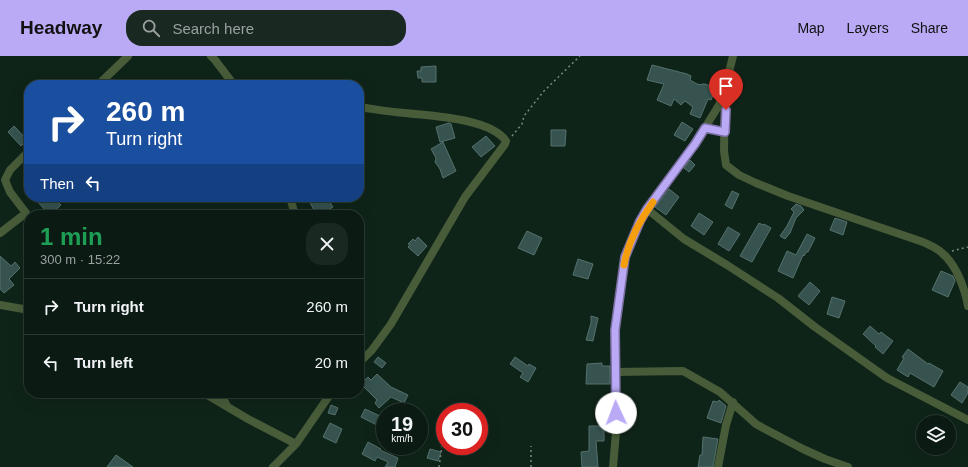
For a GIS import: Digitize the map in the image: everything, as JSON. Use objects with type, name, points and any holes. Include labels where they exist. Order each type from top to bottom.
[{"type":"street","points":[[103,80],[128,56]]},
{"type":"street","points":[[210,56],[216,60],[230,80]]},
{"type":"street","points":[[612,467],[616,432],[615,330],[625,257],[640,221],[647,209],[695,144],[719,105],[733,56]]},
{"type":"street","points":[[725,88],[724,151],[726,164],[739,175],[788,196],[842,213],[923,242],[942,253],[952,264],[960,279],[966,294],[968,306]]},
{"type":"street","points":[[364,108],[454,119],[486,127],[496,132],[506,141],[466,197],[391,324],[372,350],[364,358]]},
{"type":"street","points":[[705,128],[725,132]]},
{"type":"street","points":[[24,156],[10,170],[5,180],[10,192],[24,210]]},
{"type":"street","points":[[647,209],[684,239],[727,264],[778,298],[815,327],[887,378],[968,420]]},
{"type":"street","points":[[0,233],[24,215]]},
{"type":"street","points":[[0,305],[24,309]]},
{"type":"street","points":[[616,372],[683,371],[720,392],[756,424],[803,450],[848,467]]},
{"type":"street","points":[[213,398],[248,419],[296,444]]},
{"type":"street","points":[[223,398],[227,406]]},
{"type":"street","points":[[273,467],[296,444],[328,398]]},
{"type":"street","points":[[718,467],[726,425],[733,402]]},
{"type":"path","points":[[506,141],[522,124],[524,116],[544,91],[580,56]]},
{"type":"path","points":[[942,253],[968,247]]},
{"type":"path","points":[[531,446],[531,467]]},
{"type":"path","points":[[439,467],[441,455]]},
{"type":"building","points":[[652,65],[687,74],[691,76],[690,80],[697,84],[705,84],[716,88],[711,100],[708,99],[700,118],[690,114],[693,107],[685,101],[681,105],[674,99],[671,106],[657,100],[664,84],[647,80]]},
{"type":"building","points":[[436,66],[436,82],[422,82],[422,78],[418,78],[417,71],[421,71],[421,67]]},
{"type":"building","points":[[682,122],[693,129],[685,141],[674,135]]},
{"type":"building","points":[[449,123],[451,124],[455,138],[440,142],[436,127]]},
{"type":"building","points":[[14,126],[24,137],[24,143],[21,146],[8,132]]},
{"type":"building","points":[[551,130],[566,130],[565,146],[551,146]]},
{"type":"building","points":[[486,136],[495,146],[481,157],[472,147]]},
{"type":"building","points":[[443,142],[456,171],[443,178],[440,169],[435,162],[436,158],[431,149]]},
{"type":"building","points":[[690,160],[695,165],[689,172],[684,168]]},
{"type":"building","points":[[669,189],[679,197],[666,215],[655,207]]},
{"type":"building","points":[[732,191],[739,194],[732,209],[725,205]]},
{"type":"building","points":[[38,202],[58,202],[61,205],[56,210],[45,210]]},
{"type":"building","points":[[310,202],[330,202],[333,207],[328,210],[314,210]]},
{"type":"building","points":[[796,204],[801,206],[804,210],[796,218],[790,233],[785,239],[780,236],[794,212],[791,209]]},
{"type":"building","points":[[699,213],[713,222],[704,235],[691,226]]},
{"type":"building","points":[[835,218],[847,222],[843,235],[830,230]]},
{"type":"building","points":[[759,223],[771,228],[752,262],[740,256]]},
{"type":"building","points":[[728,227],[740,234],[729,251],[718,244]]},
{"type":"building","points":[[527,231],[542,238],[534,255],[518,248]]},
{"type":"building","points":[[807,234],[815,238],[808,252],[806,252],[804,256],[803,255],[793,278],[778,271],[787,251],[796,255]]},
{"type":"building","points":[[418,237],[427,246],[418,256],[408,247],[410,245],[408,244],[413,239],[415,241]]},
{"type":"building","points":[[0,256],[11,266],[15,262],[20,268],[9,279],[14,285],[4,293],[0,289]]},
{"type":"building","points":[[578,259],[593,264],[588,279],[573,275]]},
{"type":"building","points":[[941,271],[953,276],[955,281],[948,297],[932,290]]},
{"type":"building","points":[[810,282],[820,291],[809,305],[798,296]]},
{"type":"building","points":[[832,297],[845,301],[839,318],[827,314]]},
{"type":"building","points":[[591,316],[598,318],[593,341],[586,340],[591,323]]},
{"type":"building","points":[[870,326],[879,334],[881,332],[893,341],[883,354],[863,334]]},
{"type":"building","points":[[908,349],[928,364],[929,363],[943,371],[934,387],[910,373],[908,377],[897,370],[904,358],[902,357]]},
{"type":"building","points":[[378,357],[386,363],[382,368],[374,362]]},
{"type":"building","points":[[515,357],[528,366],[529,364],[536,368],[528,382],[520,377],[523,373],[510,364]]},
{"type":"building","points":[[602,363],[602,366],[610,366],[610,384],[586,384],[587,364]]},
{"type":"building","points":[[377,374],[391,387],[408,395],[404,403],[391,397],[384,403],[376,403],[376,404],[375,403],[377,400],[364,387],[364,381],[368,377],[371,380]]},
{"type":"building","points":[[960,382],[968,387],[968,393],[962,403],[951,395]]},
{"type":"building","points":[[719,400],[726,406],[721,423],[707,418],[713,401],[718,402]]},
{"type":"building","points":[[331,405],[338,408],[335,415],[328,413]]},
{"type":"building","points":[[365,409],[376,414],[376,424],[361,417]]},
{"type":"building","points":[[330,423],[342,429],[336,443],[323,437]]},
{"type":"building","points":[[589,426],[604,426],[604,441],[596,441],[598,467],[582,467],[581,452],[589,451]]},
{"type":"building","points":[[703,437],[718,439],[713,467],[698,467],[700,455],[702,455]]},
{"type":"building","points":[[368,442],[376,446],[376,455],[391,455],[398,458],[395,467],[385,467],[388,462],[377,457],[375,461],[362,454]]},
{"type":"building","points":[[430,449],[436,451],[436,455],[440,455],[438,461],[427,458]]},
{"type":"building","points":[[116,455],[133,467],[107,467]]},
{"type":"slow traffic","points":[[624,265],[625,257],[640,221],[653,202]]},
{"type":"route","points":[[616,413],[615,330],[625,257],[640,221],[647,209],[705,128],[725,132],[726,110]]}]
